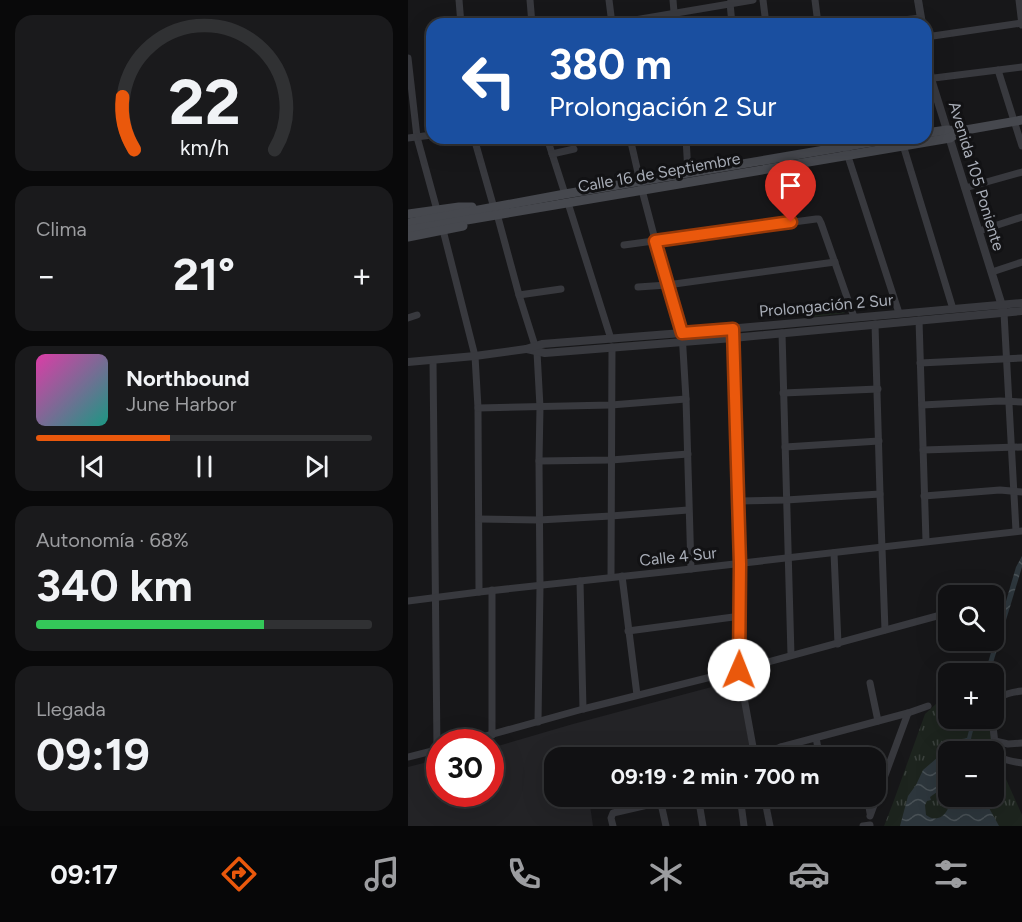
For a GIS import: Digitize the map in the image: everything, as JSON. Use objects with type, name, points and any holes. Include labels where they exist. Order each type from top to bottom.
[{"type":"main road","points":[[932,133],[949,134],[1018,121]]},
{"type":"main road","name":"Calle 16 de Septiembre","points":[[932,138],[949,134]]},
{"type":"main road","name":"Calle 16 de Septiembre","points":[[641,186],[688,173],[845,146],[907,144]]},
{"type":"main road","name":"Calle 16 de Septiembre","points":[[408,223],[461,217],[641,186],[845,146]]},
{"type":"main road","points":[[408,214],[459,207],[471,207],[485,213],[473,223],[408,237]]},
{"type":"main road","name":"Calle 16 de Septiembre","points":[[408,230],[461,217]]},
{"type":"street","points":[[459,0],[460,18]]},
{"type":"street","points":[[530,0],[532,18]]},
{"type":"street","points":[[609,0],[611,18]]},
{"type":"street","points":[[673,0],[674,18]]},
{"type":"street","points":[[649,18],[730,2],[753,0]]},
{"type":"street","points":[[763,0],[765,18]]},
{"type":"street","points":[[815,0],[817,18]]},
{"type":"street","points":[[918,0],[921,18]]},
{"type":"street","points":[[932,36],[1022,24],[1019,0]]},
{"type":"street","points":[[730,2],[731,18]]},
{"type":"street","points":[[408,58],[417,137],[437,210]]},
{"type":"street","points":[[932,78],[1022,67]]},
{"type":"street","points":[[998,70],[1018,121],[1022,146]]},
{"type":"street","name":"Avenida 105 Poniente","points":[[932,89],[949,134],[1003,309]]},
{"type":"street","points":[[408,138],[426,136]]},
{"type":"street","points":[[476,144],[536,349],[540,407],[538,722]]},
{"type":"street","points":[[549,144],[611,343],[611,577]]},
{"type":"street","points":[[631,144],[682,337],[688,454],[690,569]]},
{"type":"street","points":[[686,144],[688,173]]},
{"type":"street","points":[[903,145],[953,309]]},
{"type":"street","points":[[845,146],[899,313]]},
{"type":"street","points":[[552,154],[573,149]]},
{"type":"street","points":[[965,188],[1022,172]]},
{"type":"street","points":[[979,231],[1022,217]]},
{"type":"street","points":[[624,245],[819,219],[854,317]]},
{"type":"street","points":[[442,230],[475,356],[478,408],[479,591]]},
{"type":"street","points":[[638,287],[835,262]]},
{"type":"street","points":[[992,272],[1022,262]]},
{"type":"street","points":[[519,294],[561,289]]},
{"type":"street","name":"Prolongación 2 Sur","points":[[733,333],[782,333],[919,320],[1003,309],[1022,303]]},
{"type":"street","name":"Prolongación 2 Sur","points":[[408,362],[526,349],[536,349],[544,353],[611,343],[733,333],[899,313],[953,309],[1022,311]]},
{"type":"street","points":[[1003,309],[1011,447],[1018,492],[1019,531]]},
{"type":"street","points":[[408,318],[417,315]]},
{"type":"street","points":[[919,320],[926,541]]},
{"type":"street","points":[[875,324],[885,630]]},
{"type":"street","points":[[733,333],[741,616],[739,670],[753,747]]},
{"type":"street","points":[[782,333],[791,655]]},
{"type":"street","points":[[920,363],[1022,358]]},
{"type":"street","points":[[433,360],[438,729]]},
{"type":"street","points":[[783,393],[878,389]]},
{"type":"street","points":[[478,408],[611,405],[686,399]]},
{"type":"street","points":[[922,405],[1022,402]]},
{"type":"street","points":[[785,447],[879,441]]},
{"type":"street","points":[[923,450],[1022,447]]},
{"type":"street","points":[[539,461],[611,460],[688,454]]},
{"type":"street","points":[[924,496],[1000,490],[1018,492]]},
{"type":"street","points":[[738,501],[880,494]]},
{"type":"street","points":[[478,519],[539,520],[688,510]]},
{"type":"street","name":"Calle 4 Sur","points":[[408,601],[479,591],[740,564],[1019,531]]},
{"type":"street","points":[[834,553],[838,644]]},
{"type":"street","points":[[622,576],[637,695]]},
{"type":"street","points":[[580,581],[583,709]]},
{"type":"street","points":[[492,590],[492,729]]},
{"type":"street","points":[[628,631],[741,616]]},
{"type":"street","points":[[504,732],[938,617]]},
{"type":"street","points":[[870,683],[878,721]]},
{"type":"street","points":[[1004,695],[1022,691],[1022,686]]},
{"type":"street","points":[[781,747],[928,706]]},
{"type":"street","points":[[886,765],[908,713]]},
{"type":"street","points":[[993,729],[995,741]]},
{"type":"street","points":[[816,738],[818,747]]},
{"type":"street","points":[[1004,743],[1022,743]]},
{"type":"street","points":[[408,757],[426,752]]},
{"type":"street","points":[[1004,758],[1022,763]]},
{"type":"street","points":[[613,826],[611,818],[613,813],[652,804],[660,805],[662,808],[666,826]]},
{"type":"street","points":[[700,807],[703,826]]},
{"type":"street","points":[[741,807],[744,826]]},
{"type":"street","points":[[766,807],[770,826]]},
{"type":"street","points":[[869,807],[870,816],[872,807]]},
{"type":"shaded area","points":[[734,681],[740,684],[749,747],[544,747],[544,807],[590,807],[593,826],[408,826],[408,767],[426,762],[426,807],[504,807],[504,744]]},
{"type":"green space","points":[[842,303],[845,313],[813,317],[812,306]]},
{"type":"green space","points":[[938,703],[938,729],[992,729],[992,741],[938,741],[938,807],[1004,807],[1004,775],[1022,815],[1022,826],[884,826],[925,714]]},
{"type":"water","points":[[1022,556],[1022,567],[1004,627],[1004,608],[1016,567]]},
{"type":"water","points":[[991,651],[997,651],[993,663],[988,663]]},
{"type":"water","points":[[969,729],[974,729],[971,741],[962,741],[967,738]]},
{"type":"water","points":[[938,756],[938,792],[927,801],[926,815],[930,818],[938,818],[945,814],[948,807],[989,807],[999,826],[900,826],[908,796],[923,770]]},
{"type":"route","points":[[739,670],[741,616],[733,329],[682,333],[655,241],[791,222]]}]
